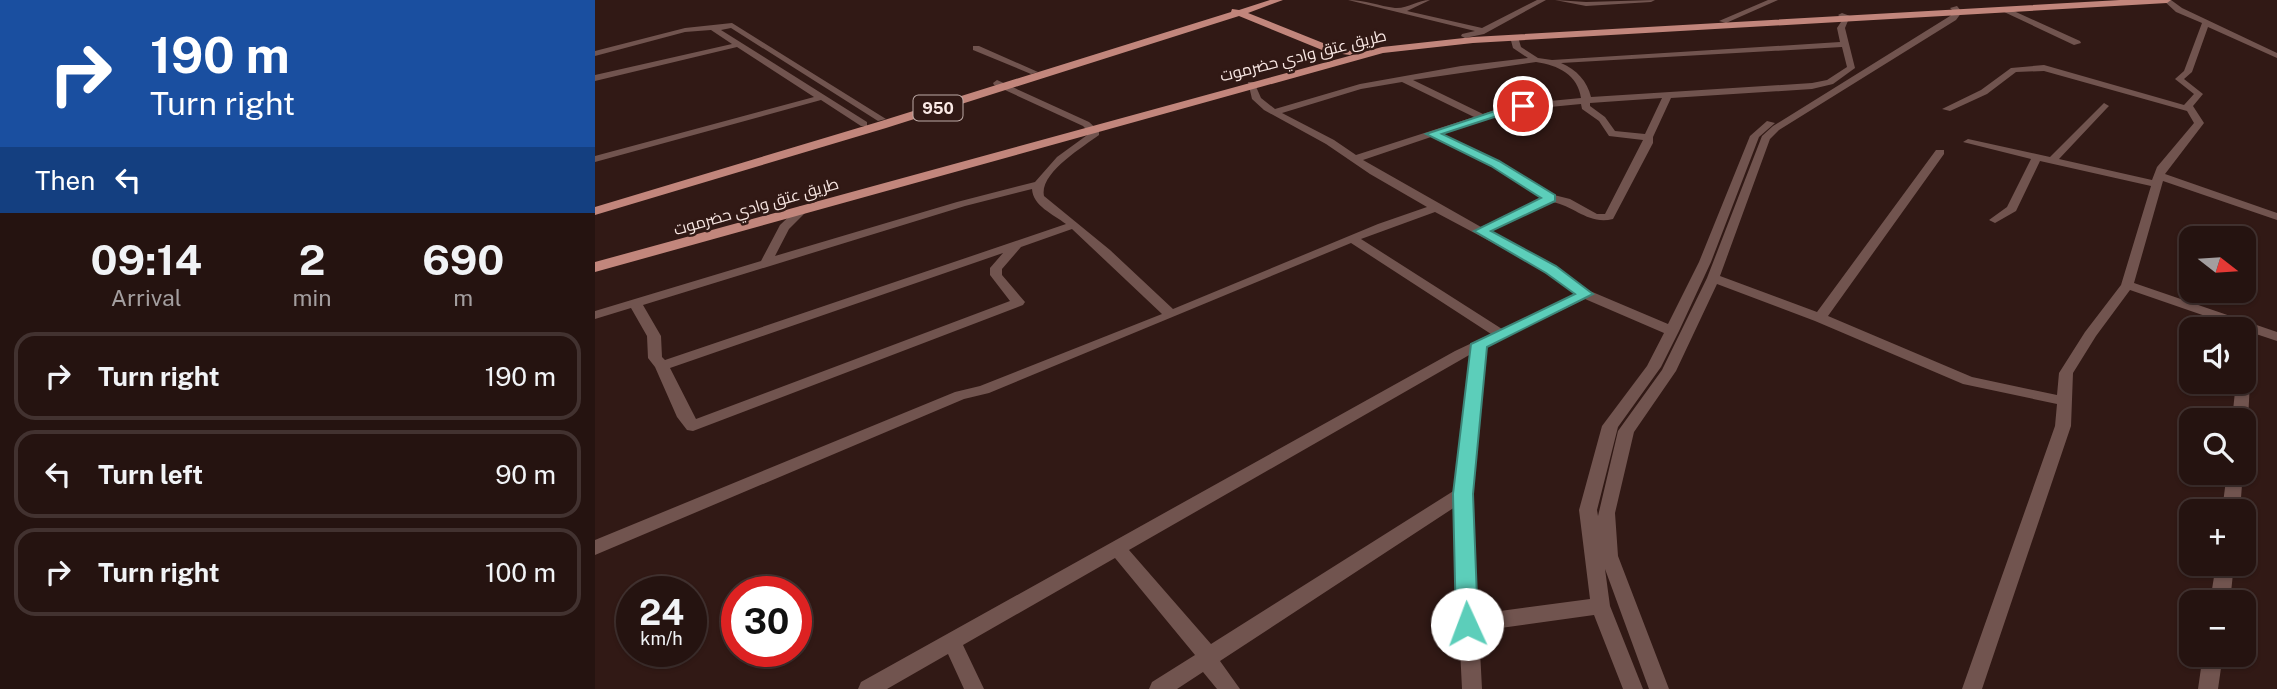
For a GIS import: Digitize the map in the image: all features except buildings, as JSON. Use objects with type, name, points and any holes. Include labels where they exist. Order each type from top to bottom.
[{"type":"main road","name":"950","points":[[595,211],[1234,12],[1264,0]]},
{"type":"main road","name":"950","points":[[595,204],[1279,0]]},
{"type":"main road","name":"طريق عتق وادي حضرموت","points":[[595,259],[1361,54],[1414,43],[2094,0]]},
{"type":"main road","name":"طريق عتق وادي حضرموت","points":[[1950,10],[2165,0]]},
{"type":"main road","points":[[1234,12],[1331,50],[1353,52]]},
{"type":"main road","points":[[1234,12],[1322,51],[1325,58]]},
{"type":"main road","name":"طريق عتق وادي حضرموت","points":[[595,267],[1353,52],[1465,36],[1844,16]]},
{"type":"street","points":[[1352,0],[1500,34]]},
{"type":"street","points":[[1400,11],[1426,0]]},
{"type":"street","points":[[1465,36],[1484,30],[1542,0]]},
{"type":"street","points":[[1559,0],[1586,4],[1651,0]]},
{"type":"street","points":[[1723,21],[1774,0]]},
{"type":"street","points":[[2165,0],[2275,54]]},
{"type":"street","points":[[2005,9],[2077,43]]},
{"type":"street","points":[[1633,689],[1600,606],[1588,510],[1610,426],[1654,367],[1672,331],[1705,262],[1755,136],[1766,125],[1950,10],[1954,18],[1776,128],[1765,138],[1713,278],[1668,371],[1626,431],[1606,513],[1609,556],[1659,689]]},
{"type":"street","points":[[1355,159],[1523,106],[1812,86],[1830,82],[1851,68],[1841,28],[1844,16]]},
{"type":"street","points":[[2189,109],[2199,94],[2179,79],[2188,72],[2206,22]]},
{"type":"street","points":[[864,124],[714,29],[732,25],[881,119]]},
{"type":"street","points":[[595,54],[685,30],[723,27]]},
{"type":"street","points":[[1514,37],[1517,48],[1536,60]]},
{"type":"street","points":[[1274,112],[1360,87],[1536,60],[1844,44]]},
{"type":"street","points":[[595,78],[737,45]]},
{"type":"street","points":[[976,48],[1034,72]]},
{"type":"street","points":[[1554,61],[1575,76],[1587,101],[1587,110],[1602,119],[1612,134],[1649,137]]},
{"type":"street","points":[[1947,109],[1984,92],[2014,70],[2044,68],[2189,109],[2199,122],[2161,169],[2127,285],[2066,373],[2063,426],[1972,689]]},
{"type":"street","points":[[1403,79],[1482,117]]},
{"type":"street","points":[[1251,84],[1257,99],[1274,112],[1436,208],[1551,270],[1585,294],[1672,331]]},
{"type":"street","points":[[595,315],[961,204],[1038,184],[1062,158],[1096,133],[1089,126],[1001,85]]},
{"type":"street","points":[[1432,134],[1495,164],[1551,198],[1560,199],[1597,217],[1612,215],[1668,95]]},
{"type":"street","points":[[595,159],[824,97]]},
{"type":"street","points":[[2052,161],[2103,106]]},
{"type":"street","points":[[1969,142],[2052,161],[2158,180],[2277,217]]},
{"type":"street","points":[[1820,318],[1940,152]]},
{"type":"street","points":[[1995,220],[2012,209],[2037,157]]},
{"type":"street","points":[[1038,184],[1037,192],[1043,203],[1074,225],[1171,315]]},
{"type":"street","points":[[1481,231],[1551,198]]},
{"type":"street","points":[[766,263],[784,227],[804,208]]},
{"type":"street","points":[[595,548],[960,395],[984,390],[1353,239],[1436,208]]},
{"type":"street","points":[[662,366],[1074,225]]},
{"type":"street","points":[[1353,239],[1501,334]]},
{"type":"street","points":[[635,303],[654,336],[655,358],[662,366],[685,417],[693,426],[1018,302],[996,275],[996,268],[1016,247]]},
{"type":"street","points":[[1713,278],[1820,318],[1968,381],[2064,401]]},
{"type":"street","points":[[2127,285],[2218,317]]},
{"type":"street","points":[[868,689],[1479,344],[1585,294]]},
{"type":"street","points":[[2256,330],[2277,337]]},
{"type":"street","points":[[1472,689],[1463,494],[1479,344]]},
{"type":"street","points":[[1159,689],[1463,494]]},
{"type":"street","points":[[1117,548],[1209,656],[1211,667],[1230,689]]},
{"type":"street","points":[[1467,624],[1600,606]]},
{"type":"street","points":[[952,642],[974,689]]},
{"type":"street","points":[[2209,689],[2212,667]]},
{"type":"route","points":[[1467,624],[1463,494],[1479,344],[1585,294],[1533,259],[1481,231],[1551,198],[1495,164],[1432,134],[1498,111],[1523,106]]}]
